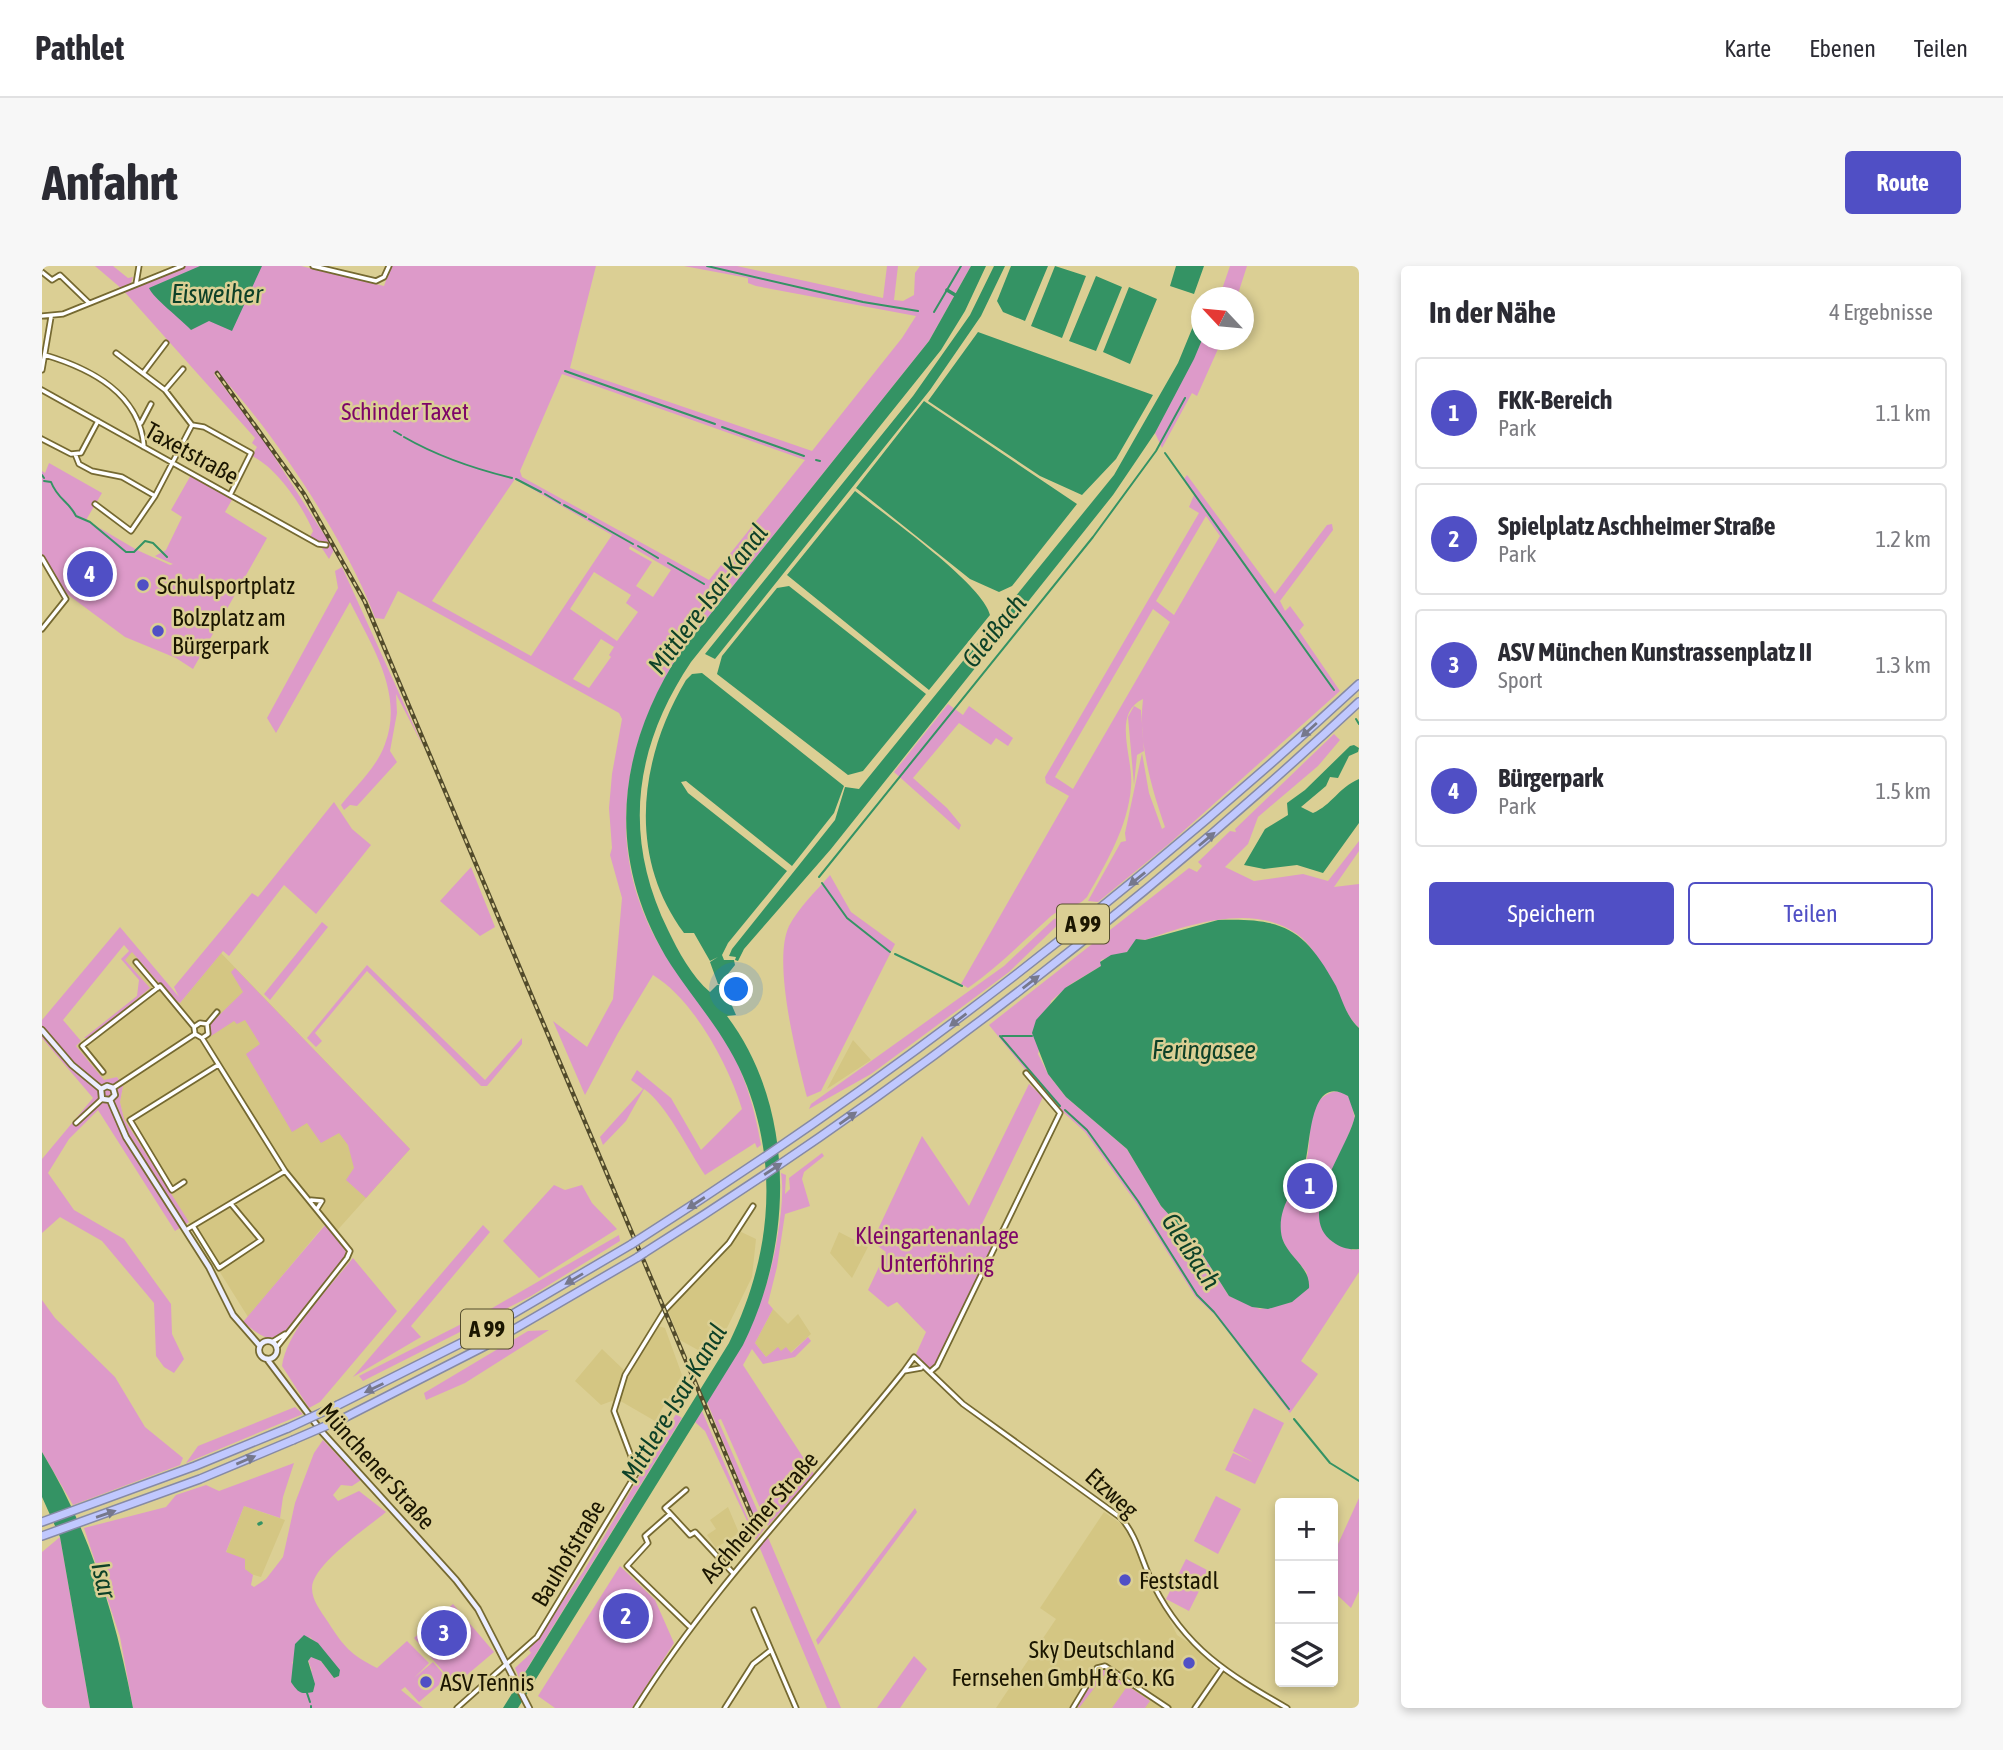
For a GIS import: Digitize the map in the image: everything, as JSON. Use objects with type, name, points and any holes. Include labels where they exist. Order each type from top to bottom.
[{"type":"highway","name":"A 99","points":[[42,1522],[195,1466],[338,1405],[477,1335],[635,1242],[789,1142],[902,1062],[1096,914],[1238,793],[1359,684]]},
{"type":"highway","name":"A 99","points":[[42,1536],[200,1479],[344,1418],[487,1345],[641,1255],[792,1157],[1006,1002],[1222,826],[1359,702]]},
{"type":"main road","points":[[42,1030],[72,1065],[101,1089],[102,1099],[110,1101]]},
{"type":"main road","points":[[101,1089],[107,1086],[113,1088],[115,1095],[110,1101]]},
{"type":"main road","points":[[110,1101],[126,1137],[186,1230],[233,1315],[260,1346],[260,1354],[267,1359],[275,1355]]},
{"type":"main road","points":[[246,1328],[277,1347],[277,1372]]},
{"type":"main road","points":[[260,1346],[270,1341]]},
{"type":"main road","name":"Münchener Straße","points":[[267,1359],[323,1433],[456,1580],[478,1609],[528,1705]]},
{"type":"street","points":[[136,284],[139,266]]},
{"type":"street","points":[[42,316],[51,317],[182,266]]},
{"type":"street","points":[[313,266],[376,281],[386,274],[389,266]]},
{"type":"street","points":[[42,272],[52,280],[60,275],[89,303]]},
{"type":"street","points":[[42,370],[51,317]]},
{"type":"street","points":[[144,372],[166,343]]},
{"type":"street","points":[[116,353],[166,390],[192,425],[204,427],[251,453],[231,494]]},
{"type":"street","points":[[45,355],[98,378],[128,403],[141,423],[144,447]]},
{"type":"street","points":[[166,390],[183,369]]},
{"type":"street","name":"Taxetstraße","points":[[42,390],[318,544],[326,545]]},
{"type":"street","points":[[141,423],[151,404]]},
{"type":"street","points":[[42,439],[75,454],[81,453],[98,421]]},
{"type":"street","points":[[95,504],[131,531],[155,496],[192,425]]},
{"type":"street","points":[[75,454],[79,464],[92,471],[122,477],[155,496]]},
{"type":"street","points":[[42,558],[66,598],[42,629]]},
{"type":"street","points":[[136,962],[194,1027],[195,1034]]},
{"type":"street","points":[[103,1072],[82,1046],[158,988]]},
{"type":"street","points":[[202,1038],[208,1034],[207,1024],[217,1012]]},
{"type":"street","points":[[194,1027],[200,1023],[207,1024]]},
{"type":"street","points":[[195,1034],[202,1038],[285,1171],[350,1253],[277,1347]]},
{"type":"street","points":[[113,1088],[195,1034]]},
{"type":"street","points":[[184,1182],[173,1190],[130,1120],[218,1065]]},
{"type":"street","points":[[930,1373],[937,1366],[1060,1113],[1026,1073]]},
{"type":"street","points":[[76,1123],[102,1099]]},
{"type":"street","points":[[186,1230],[285,1171]]},
{"type":"street","points":[[310,1200],[322,1200],[317,1209]]},
{"type":"street","points":[[193,1226],[219,1268],[261,1240],[232,1205]]},
{"type":"street","name":"Bauhofstraße","points":[[507,1663],[537,1637],[637,1472],[614,1411],[625,1375],[665,1310],[729,1243],[753,1206]]},
{"type":"street","points":[[270,1341],[289,1331]]},
{"type":"street","name":"Etzweg","points":[[914,1357],[923,1369],[963,1405],[1121,1518],[1131,1532],[1153,1585],[1181,1632],[1222,1669],[1287,1708]]},
{"type":"street","name":"Aschheimer Straße","points":[[636,1708],[690,1626],[732,1572],[842,1447],[914,1357]]},
{"type":"street","points":[[904,1371],[913,1367],[923,1369]]},
{"type":"street","points":[[686,1490],[665,1508],[690,1535],[695,1532],[701,1537],[732,1572]]},
{"type":"street","points":[[670,1514],[645,1536],[648,1543],[626,1566],[690,1626]]},
{"type":"street","points":[[754,1610],[796,1708]]},
{"type":"street","points":[[725,1708],[753,1664],[771,1650]]},
{"type":"street","points":[[457,1708],[507,1663]]},
{"type":"street","points":[[1073,1708],[1101,1666],[1168,1708]]},
{"type":"street","points":[[1195,1708],[1222,1669]]},
{"type":"shaded area","points":[[134,949],[180,1003],[221,953],[410,1149],[334,1234],[325,1224],[248,1317],[124,1119],[120,1102],[123,1086],[117,1077],[104,1081],[76,1046],[91,1037],[148,988],[123,959]]},
{"type":"shaded area","points":[[853,1040],[871,1060],[827,1089]]},
{"type":"shaded area","points":[[737,1230],[756,1239],[752,1277],[723,1336],[716,1333],[705,1354],[680,1340],[666,1306]]},
{"type":"shaded area","points":[[839,1232],[868,1247],[852,1278],[830,1253]]},
{"type":"shaded area","points":[[773,1309],[788,1324],[798,1314],[811,1334],[790,1353],[781,1351],[766,1357],[755,1343]]},
{"type":"shaded area","points":[[658,1316],[663,1316],[658,1326],[665,1328],[682,1375],[655,1421],[617,1399],[601,1405],[575,1381],[602,1349],[625,1371]]},
{"type":"shaded area","points":[[244,1506],[285,1520],[261,1577],[247,1573],[226,1553]]},
{"type":"shaded area","points":[[728,1507],[739,1533],[716,1548],[707,1535],[716,1529],[710,1520]]},
{"type":"shaded area","points":[[1104,1512],[1123,1525],[1177,1635],[1197,1648],[1215,1668],[1280,1708],[996,1708],[1056,1619],[1040,1608]]},
{"type":"green space","name":"Schinder Taxet","points":[[95,266],[113,266],[128,278],[133,277],[131,283],[136,288],[185,266],[301,266],[384,286],[391,266],[596,266],[570,368],[812,451],[902,338],[916,316],[756,286],[748,283],[748,278],[684,266],[737,266],[883,298],[887,266],[898,266],[894,300],[903,301],[914,295],[915,273],[920,266],[971,266],[929,341],[681,651],[645,722],[633,759],[627,797],[626,835],[631,873],[643,911],[667,958],[710,1016],[733,1054],[755,1114],[761,1145],[757,1148],[755,1143],[705,1175],[669,1117],[644,1089],[626,1121],[603,1145],[600,1137],[643,1089],[631,1080],[637,1070],[671,1098],[701,1150],[742,1109],[728,1073],[708,1034],[682,1000],[653,975],[585,1095],[553,1021],[587,1047],[613,999],[622,898],[610,855],[612,848],[609,808],[622,719],[619,713],[398,591],[384,619],[375,618],[347,556],[328,522],[260,423],[216,371],[214,374],[261,436],[334,550],[329,559],[318,542],[310,537],[313,531],[288,488],[271,469],[252,456],[257,447],[252,443],[255,438],[122,289]],"holes":[[[562,374],[805,460],[709,580],[522,477],[520,471]],[[515,479],[612,535],[531,656],[432,601]],[[630,546],[671,570],[653,597],[636,586],[652,562],[629,549]],[[594,572],[631,595],[626,603],[638,612],[617,641],[570,609]],[[601,639],[614,647],[609,655],[611,657],[589,688],[573,679]]]},
{"type":"green space","points":[[1230,266],[1247,266],[1240,287],[1223,287]]},
{"type":"green space","points":[[1197,350],[1218,350],[1197,396],[1192,393],[1162,448],[1155,433]]},
{"type":"green space","points":[[49,463],[102,493],[86,520],[137,550],[170,565],[173,564],[155,556],[166,550],[182,517],[171,510],[191,475],[233,498],[225,512],[267,538],[193,669],[176,658],[125,637],[67,594],[42,554],[42,471],[45,473]]},
{"type":"green space","points":[[1187,475],[1275,594],[1327,525],[1332,524],[1333,530],[1280,601],[1285,611],[1290,606],[1304,625],[1299,631],[1340,691],[1170,843],[1098,902],[1088,901],[1121,842],[1126,841],[1125,833],[1142,753],[1149,793],[1162,829],[1165,827],[1144,747],[1143,699],[1133,706],[1126,726],[1131,787],[1126,816],[1115,844],[1087,897],[1050,917],[968,988],[961,984],[1069,796],[1046,783],[1045,777],[1199,513],[1189,507],[1194,495],[1184,479]],"holes":[[[1206,516],[1220,536],[1174,615],[1156,601]],[[1153,609],[1170,622],[1073,789],[1055,777]]]},
{"type":"green space","points":[[342,567],[424,748],[396,694],[397,713],[390,751],[397,762],[357,806],[350,805],[344,810],[341,805],[372,768],[385,744],[391,707],[376,653],[350,602],[276,733],[267,718],[338,588],[335,571]]},
{"type":"green space","points":[[948,704],[963,715],[969,706],[1013,738],[1008,746],[996,738],[991,745],[959,723],[913,778],[947,808],[961,825],[959,830],[894,772]]},
{"type":"green space","points":[[1134,706],[1141,710],[1144,751],[1137,755],[1134,785],[1128,717]]},
{"type":"green space","points":[[1334,734],[1340,740],[1318,766],[1258,817],[1248,844],[1225,867],[1254,881],[1303,874],[1328,881],[1359,841],[1359,851],[1334,887],[1359,884],[1359,1028],[1317,957],[1297,934],[1280,925],[1261,920],[1222,919],[1145,940],[1138,939],[1127,952],[1101,960],[1101,966],[1071,984],[1051,1001],[1038,1054],[1048,1074],[1066,1097],[1127,1149],[1161,1206],[1196,1244],[1229,1296],[1260,1309],[1292,1302],[1307,1273],[1282,1238],[1280,1228],[1283,1208],[1306,1162],[1316,1105],[1333,1092],[1341,1092],[1350,1098],[1355,1119],[1320,1203],[1352,1250],[1359,1249],[1359,1272],[1301,1361],[1318,1374],[1290,1413],[1215,1315],[1195,1296],[1137,1204],[1085,1132],[1051,1101],[989,1025],[1189,868],[1197,872],[1202,866],[1198,862],[1230,831],[1236,832],[1235,829]]},
{"type":"green space","points":[[334,802],[352,829],[371,845],[316,914],[284,885],[229,956],[223,951],[180,1003],[173,999],[132,952],[125,960],[150,988],[91,1038],[84,1038],[137,996],[139,980],[121,959],[129,951],[124,945],[63,1020],[81,1041],[76,1046],[104,1080],[117,1077],[123,1086],[120,1102],[124,1119],[189,1222],[175,1231],[98,1110],[69,1139],[48,1173],[74,1210],[124,1239],[171,1304],[172,1334],[184,1359],[174,1373],[164,1367],[156,1356],[154,1303],[102,1241],[60,1217],[42,1233],[42,1159],[93,1098],[42,1038],[42,1020],[120,927],[179,997],[174,987],[252,893],[258,897]]},
{"type":"green space","points":[[471,867],[495,927],[480,936],[440,901]]},
{"type":"green space","points":[[830,875],[851,912],[895,944],[821,1091],[807,1097],[788,1010],[783,962],[784,942],[793,919]]},
{"type":"green space","points":[[1070,913],[1009,972],[871,1074],[809,1109],[811,1104],[1004,966],[1054,919]]},
{"type":"green space","points":[[322,922],[328,927],[270,1000],[264,994]]},
{"type":"green space","points":[[367,965],[485,1080],[522,1038],[522,1044],[487,1086],[481,1086],[367,971],[315,1033],[322,1041],[316,1047],[307,1038]]},
{"type":"green space","points":[[235,968],[410,1149],[366,1198],[346,1180],[354,1168],[348,1145],[339,1133],[321,1143],[307,1123],[292,1132],[246,1054],[260,1044],[245,1020],[237,1024],[234,1021],[211,1036],[210,1024],[243,992],[231,972]]},
{"type":"green space","name":"Kleingartenanlage Unterföhring","points":[[1029,1084],[1043,1097],[982,1224],[995,1245],[935,1367],[928,1368],[916,1354],[926,1332],[897,1302],[888,1307],[868,1290],[886,1252],[872,1242],[922,1136],[969,1206]]},
{"type":"green space","points":[[822,1153],[824,1156],[804,1172],[802,1179],[810,1206],[785,1214],[768,1303],[773,1309],[755,1343],[766,1357],[778,1347],[781,1351],[786,1347],[791,1353],[808,1337],[811,1341],[795,1357],[763,1364],[752,1349],[743,1365],[814,1474],[768,1526],[721,1419],[718,1420],[765,1528],[756,1540],[705,1431],[695,1422],[702,1411],[753,1531],[757,1533],[758,1527],[707,1402],[743,1341],[768,1280],[780,1218],[781,1173],[786,1175],[785,1194],[790,1189],[789,1178]]},
{"type":"green space","points":[[554,1185],[565,1190],[582,1185],[592,1203],[617,1229],[539,1278],[503,1241]]},
{"type":"green space","points":[[326,1224],[346,1247],[345,1258],[284,1333],[267,1337],[258,1333],[243,1322]]},
{"type":"green space","points":[[483,1225],[490,1232],[411,1326],[421,1337],[353,1377]]},
{"type":"green space","points":[[619,1235],[620,1241],[531,1296],[363,1381],[359,1376],[487,1311]]},
{"type":"green space","points":[[353,1258],[397,1311],[320,1402],[309,1408],[282,1366],[286,1352],[311,1309]]},
{"type":"green space","points":[[42,1300],[55,1318],[115,1377],[145,1427],[183,1458],[180,1465],[73,1505],[42,1452]]},
{"type":"green space","points":[[549,1330],[465,1383],[426,1400],[424,1393],[528,1331]]},
{"type":"green space","points":[[295,1407],[303,1414],[186,1463],[198,1446]]},
{"type":"green space","points":[[1254,1408],[1284,1423],[1255,1484],[1225,1470],[1233,1453],[1253,1462],[1233,1451]]},
{"type":"green space","points":[[676,1414],[682,1418],[520,1680],[515,1668],[531,1653],[529,1650],[583,1572]]},
{"type":"green space","points":[[323,1440],[361,1480],[352,1486],[341,1485],[333,1495],[338,1501],[359,1491],[386,1512],[342,1547],[321,1569],[312,1588],[317,1606],[343,1644],[377,1668],[407,1641],[429,1663],[414,1678],[433,1662],[447,1678],[419,1702],[405,1687],[401,1690],[423,1708],[133,1708],[120,1637],[84,1528],[166,1507],[176,1495],[206,1485],[219,1491],[294,1463],[283,1497],[280,1518],[244,1506],[226,1552],[245,1559],[245,1569],[253,1575],[251,1585],[254,1587],[266,1579],[283,1557],[295,1503],[314,1453]],"holes":[[[310,1637],[339,1670],[339,1676],[334,1678],[321,1661],[311,1656],[308,1660],[312,1671],[292,1663]]]},
{"type":"green space","points":[[1216,1496],[1241,1509],[1218,1554],[1194,1541]]},
{"type":"green space","points":[[1359,1498],[1359,1591],[1351,1608],[1338,1596],[1338,1544]]},
{"type":"green space","points":[[915,1508],[917,1512],[818,1645],[816,1640]]},
{"type":"green space","points":[[767,1535],[841,1708],[827,1708],[759,1546]]},
{"type":"green space","points":[[60,1537],[90,1708],[42,1708],[42,1552]]},
{"type":"green space","points":[[1186,1559],[1209,1571],[1189,1611],[1166,1599]]},
{"type":"green space","points":[[620,1566],[655,1600],[674,1643],[632,1708],[555,1708],[538,1696]]},
{"type":"green space","points":[[453,1604],[494,1652],[455,1685],[414,1638]]},
{"type":"green space","points":[[914,1656],[927,1669],[900,1708],[877,1708]]},
{"type":"green space","points":[[1103,1669],[1150,1701],[1145,1708],[1112,1708],[1126,1688],[1105,1674],[1079,1708],[1076,1705],[1093,1676]]},
{"type":"water","name":"Eisweiher","points":[[200,266],[262,266],[232,331],[209,321],[191,330],[149,288]]},
{"type":"water","points":[[971,266],[986,266],[965,311],[941,350],[691,662],[657,727],[647,759],[641,793],[640,826],[644,860],[653,895],[672,938],[691,971],[710,992],[717,985],[722,985],[718,984],[710,962],[718,957],[710,961],[694,933],[684,933],[666,903],[654,872],[647,840],[646,807],[650,774],[670,710],[686,680],[692,674],[702,673],[844,786],[834,813],[792,866],[686,781],[681,782],[688,793],[787,871],[728,943],[722,955],[724,960],[734,960],[735,965],[727,975],[725,989],[731,995],[730,1001],[736,1015],[727,1016],[750,1053],[766,1093],[776,1135],[780,1178],[778,1221],[760,1306],[743,1345],[518,1708],[503,1708],[729,1343],[743,1312],[761,1249],[766,1184],[764,1151],[747,1086],[722,1037],[671,965],[650,926],[635,886],[628,846],[626,806],[631,767],[642,728],[659,689],[681,651],[929,341]]},
{"type":"water","points":[[994,266],[1005,266],[981,316],[930,390],[715,659],[705,654],[913,396],[970,315]]},
{"type":"water","points":[[1011,266],[1048,266],[1025,321],[1003,312],[997,301]]},
{"type":"water","points":[[1055,266],[1086,276],[1062,338],[1031,326]]},
{"type":"water","points":[[1176,266],[1204,266],[1196,287],[1191,287],[1191,293],[1170,286]]},
{"type":"water","points":[[1096,276],[1122,287],[1096,351],[1069,341]]},
{"type":"water","points":[[1129,287],[1157,299],[1130,364],[1103,352]]},
{"type":"water","points":[[1191,331],[1191,350],[1198,350],[1194,359],[1155,433],[1113,495],[831,849],[744,949],[738,961],[735,960],[736,957],[729,956],[835,820],[845,787],[859,789],[1114,475],[1178,363]]},
{"type":"water","points":[[978,332],[1153,395],[1116,459],[1082,495],[1040,476],[928,401]]},
{"type":"water","points":[[924,401],[1077,504],[1012,586],[999,592],[970,579],[856,488]]},
{"type":"water","points":[[855,491],[952,569],[984,602],[990,615],[929,690],[787,575]]},
{"type":"water","points":[[789,586],[926,694],[863,771],[848,775],[717,674],[722,656],[777,588]]},
{"type":"water","points":[[1354,745],[1359,748],[1358,752],[1349,756],[1338,778],[1330,777],[1326,786],[1301,807],[1313,813],[1359,779],[1359,823],[1323,873],[1297,865],[1264,869],[1244,865],[1265,829],[1288,815],[1287,803]]},
{"type":"water","name":"Feringasee","points":[[1218,920],[1275,924],[1301,939],[1324,966],[1348,1013],[1359,1028],[1359,1249],[1345,1248],[1333,1242],[1322,1230],[1319,1216],[1327,1181],[1355,1116],[1348,1096],[1335,1091],[1326,1094],[1319,1102],[1302,1172],[1282,1213],[1283,1240],[1306,1273],[1309,1288],[1292,1302],[1268,1309],[1252,1307],[1229,1296],[1196,1244],[1161,1206],[1127,1149],[1066,1097],[1048,1074],[1032,1033],[1036,1020],[1065,988],[1101,966],[1100,962],[1111,955],[1127,952],[1136,939],[1145,940]]},
{"type":"water","points":[[42,1452],[74,1513],[99,1576],[118,1641],[133,1708],[90,1708],[60,1537],[42,1497]]},
{"type":"water","points":[[304,1635],[318,1643],[340,1670],[339,1676],[334,1678],[321,1661],[311,1657],[308,1661],[315,1684],[313,1692],[302,1693],[291,1682],[295,1644]]},
{"type":"waterway","points":[[707,266],[863,302],[918,311]]},
{"type":"waterway","points":[[934,312],[961,266]]},
{"type":"waterway","points":[[947,290],[957,296]]},
{"type":"waterway","points":[[565,371],[715,424]]},
{"type":"waterway","name":"Gleißach","points":[[819,877],[1093,537],[1156,451],[1185,398]]},
{"type":"waterway","points":[[722,427],[804,456]]},
{"type":"waterway","points":[[394,431],[401,435]]},
{"type":"waterway","points":[[404,437],[456,461],[512,478]]},
{"type":"waterway","points":[[1165,453],[1334,690]]},
{"type":"waterway","points":[[816,460],[820,461]]},
{"type":"waterway","points":[[516,479],[541,492]]},
{"type":"waterway","points":[[44,481],[51,482],[76,516],[90,522],[126,552],[134,552],[145,541],[153,543],[167,557]]},
{"type":"waterway","points":[[545,494],[560,503]]},
{"type":"waterway","points":[[564,505],[586,517]]},
{"type":"waterway","points":[[589,519],[633,544]]},
{"type":"waterway","points":[[638,546],[658,558]]},
{"type":"waterway","name":"Mittlere-Isar-Kanal","points":[[668,563],[704,584]]},
{"type":"waterway","name":"Mittlere-Isar-Kanal","points":[[702,608],[734,568]]},
{"type":"waterway","points":[[1356,719],[1359,724]]},
{"type":"waterway","name":"Gleißach","points":[[822,883],[847,918],[890,952]]},
{"type":"waterway","name":"Gleißach","points":[[895,954],[962,986]]},
{"type":"waterway","name":"Gleißach","points":[[1000,1036],[1060,1106]]},
{"type":"waterway","points":[[1002,1036],[1032,1036]]},
{"type":"waterway","name":"Gleißach","points":[[1065,1110],[1087,1130],[1138,1201],[1197,1295],[1214,1312],[1289,1409]]},
{"type":"waterway","name":"Gleißach","points":[[1294,1419],[1330,1463],[1359,1481]]},
{"type":"waterway","points":[[307,1693],[310,1702]]},
{"type":"railway","points":[[217,373],[304,494],[365,602],[758,1531]]},
{"type":"place","name":"Bürgerpark","points":[[90,574]]},
{"type":"place","name":"Schulsportplatz","points":[[143,585]]},
{"type":"place","name":"Bolzplatz am Bürgerpark","points":[[158,631]]},
{"type":"place","name":"FKK-Bereich","points":[[1310,1186]]},
{"type":"place","name":"Feststadl","points":[[1125,1580]]},
{"type":"place","name":"Spielplatz Aschheimer Straße","points":[[626,1616]]},
{"type":"place","name":"ASV München Kunstrassenplatz II","points":[[444,1633]]},
{"type":"place","name":"Sky Deutschland Fernsehen GmbH & Co. KG","points":[[1189,1663]]},
{"type":"place","name":"ASV Tennis","points":[[426,1682]]},
{"type":"water label","name":"Isar","points":[[104,1580]]}]
